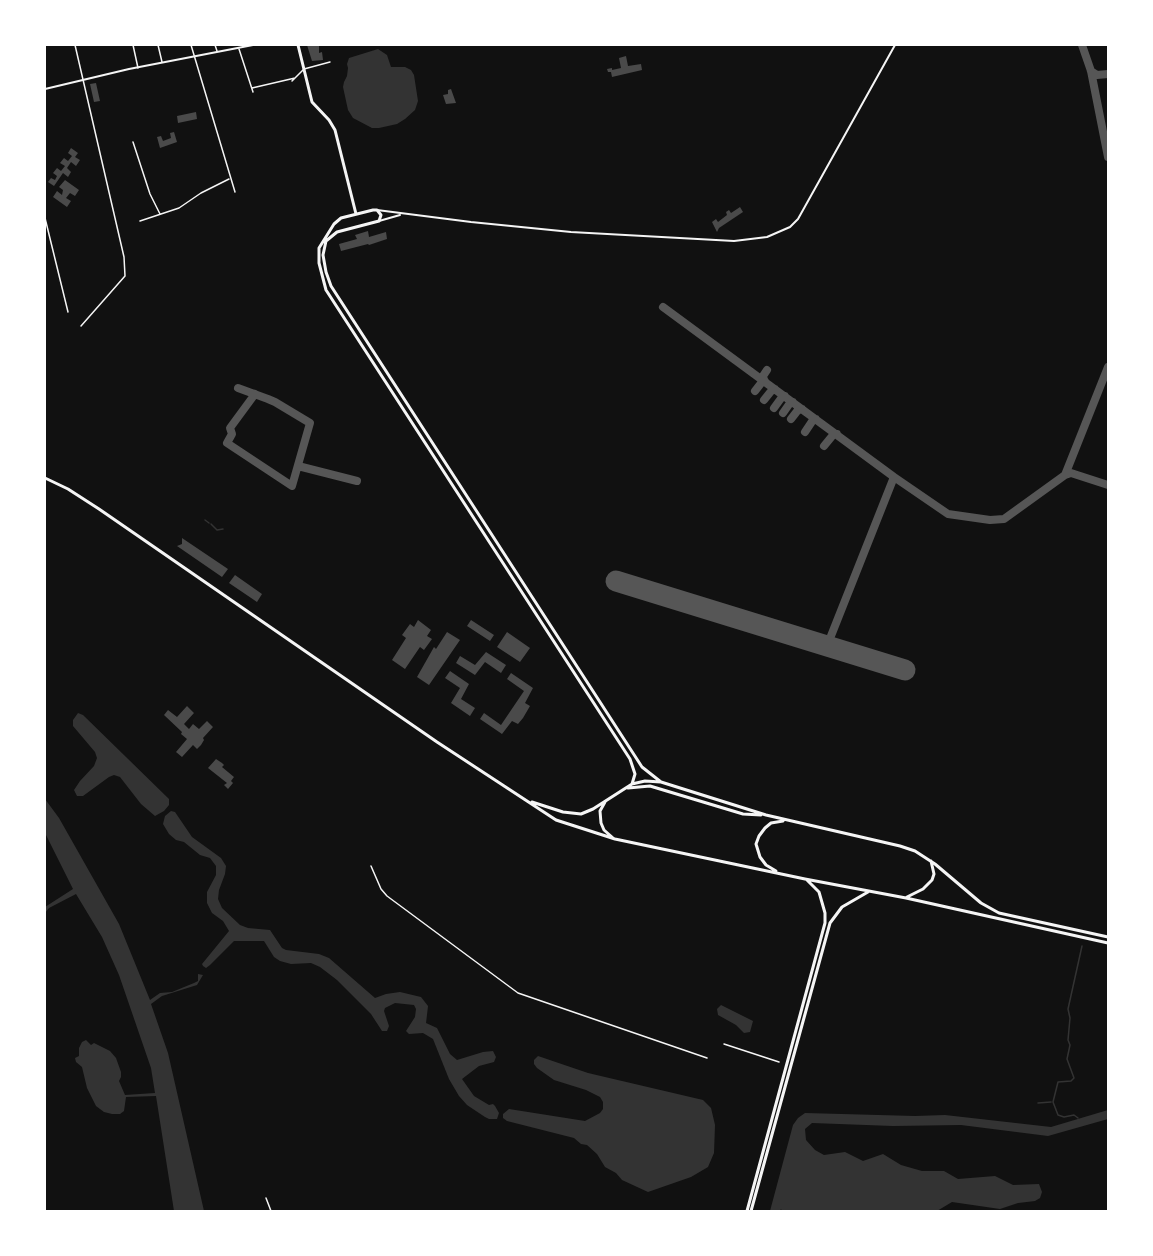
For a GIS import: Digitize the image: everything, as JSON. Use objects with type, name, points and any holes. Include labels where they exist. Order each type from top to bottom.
[{"type":"main road","points":[[45,89],[253,45]]},
{"type":"main road","points":[[298,45],[312,102],[335,130],[356,214]]},
{"type":"main road","points":[[528,801],[549,809],[574,814],[588,812],[632,784],[635,778],[634,770],[588,694],[326,290],[319,263],[320,244],[336,221],[341,218],[378,210],[572,232],[734,241],[766,237],[790,227],[798,219],[895,45]]},
{"type":"main road","points":[[378,210],[381,215],[380,221]]},
{"type":"main road","points":[[402,214],[333,234],[326,241],[323,261],[331,286],[620,734],[646,772],[661,782]]},
{"type":"main road","points":[[336,221],[336,228],[342,231]]},
{"type":"main road","points":[[355,335],[360,332]]},
{"type":"main road","points":[[415,428],[420,424]]},
{"type":"main road","points":[[45,478],[99,509],[437,741],[562,823],[615,839],[906,898],[1108,943]]},
{"type":"main road","points":[[477,524],[483,520]]},
{"type":"main road","points":[[558,649],[564,646]]},
{"type":"main road","points":[[588,694],[593,691]]},
{"type":"main road","points":[[615,737],[620,734]]},
{"type":"main road","points":[[632,784],[645,781],[661,782],[766,815],[900,846],[915,851],[930,860],[981,903],[999,913],[1108,937]]},
{"type":"main road","points":[[626,789],[650,786],[743,814],[766,815]]},
{"type":"main road","points":[[606,801],[600,811],[601,823],[608,834],[615,839]]},
{"type":"main road","points":[[781,874],[766,865],[759,857],[756,844],[759,836],[771,823],[790,821]]},
{"type":"main road","points":[[906,898],[923,889],[932,880],[934,874],[930,860]]},
{"type":"main road","points":[[749,1211],[825,923],[825,913],[819,892],[805,879]]},
{"type":"main road","points":[[749,1211],[827,932],[835,915],[842,907],[851,900],[872,891]]},
{"type":"street","points":[[75,45],[124,257],[124,276],[81,326]]},
{"type":"street","points":[[133,45],[138,68]]},
{"type":"street","points":[[158,45],[162,63]]},
{"type":"street","points":[[191,45],[235,192]]},
{"type":"street","points":[[215,45],[217,52]]},
{"type":"street","points":[[239,48],[253,92]]},
{"type":"street","points":[[292,81],[304,69],[330,62]]},
{"type":"street","points":[[251,88],[295,78]]},
{"type":"street","points":[[134,142],[150,194],[160,215]]},
{"type":"street","points":[[140,221],[179,208],[230,178]]},
{"type":"street","points":[[45,218],[68,312]]},
{"type":"street","points":[[371,866],[381,889],[387,896],[518,993],[707,1058]]},
{"type":"street","points":[[724,1044],[779,1062]]},
{"type":"street","points":[[266,1198],[271,1211]]},
{"type":"shaded area","points":[[378,49],[387,55],[391,67],[405,67],[411,70],[414,75],[418,101],[415,110],[397,124],[372,128],[353,118],[348,110],[343,87],[349,58]]},
{"type":"shaded area","points":[[78,713],[83,715],[169,799],[169,805],[164,811],[155,816],[141,804],[120,777],[114,775],[83,796],[77,796],[74,790],[94,766],[97,758],[95,752],[73,726],[73,720]]},
{"type":"shaded area","points":[[45,799],[59,818],[119,924],[150,1000],[160,993],[172,992],[194,983],[198,981],[198,974],[203,975],[197,985],[162,996],[151,1004],[168,1053],[204,1211],[174,1211],[156,1096],[126,1097],[124,1111],[120,1114],[104,1112],[96,1106],[87,1088],[82,1067],[76,1062],[75,1058],[79,1056],[82,1042],[86,1040],[91,1045],[94,1043],[110,1051],[116,1058],[121,1072],[119,1081],[125,1095],[155,1093],[151,1068],[119,975],[102,937],[76,894],[49,908],[45,913],[45,907],[73,889],[45,833]]},
{"type":"shaded area","points":[[171,811],[175,812],[192,837],[221,858],[226,866],[218,899],[222,908],[240,925],[270,930],[282,948],[286,950],[319,954],[329,958],[375,998],[400,992],[421,997],[428,1006],[426,1023],[437,1028],[450,1054],[457,1060],[493,1051],[496,1057],[494,1062],[479,1066],[462,1079],[474,1096],[495,1106],[499,1113],[497,1119],[485,1117],[467,1105],[459,1096],[449,1079],[433,1039],[423,1033],[409,1034],[406,1031],[415,1017],[414,1005],[395,1003],[385,1008],[389,1026],[387,1031],[382,1031],[371,1014],[337,980],[320,967],[311,963],[291,964],[280,961],[274,957],[264,941],[234,941],[210,965],[206,968],[203,966],[202,964],[229,931],[223,921],[212,913],[207,903],[207,892],[216,875],[216,866],[210,858],[200,855],[169,834],[163,824],[165,816]]},
{"type":"shaded area","points":[[721,1005],[753,1021],[750,1032],[744,1033],[736,1025],[718,1015],[717,1009]]},
{"type":"shaded area","points":[[538,1056],[588,1073],[703,1100],[711,1108],[715,1125],[714,1153],[708,1167],[691,1177],[648,1192],[622,1180],[616,1173],[605,1167],[597,1154],[587,1145],[581,1144],[574,1138],[507,1121],[503,1118],[503,1114],[509,1109],[585,1121],[603,1109],[600,1097],[554,1080],[537,1068],[534,1060]]},
{"type":"shaded area","points":[[1108,1110],[1108,1119],[1048,1136],[961,1125],[893,1126],[812,1123],[805,1129],[806,1140],[815,1150],[824,1155],[845,1152],[863,1161],[883,1154],[901,1165],[922,1171],[944,1171],[958,1179],[995,1176],[1013,1185],[1039,1184],[1042,1192],[1040,1198],[1035,1201],[1018,1203],[1000,1209],[952,1202],[937,1211],[782,1211],[781,1209],[770,1211],[793,1125],[805,1113],[945,1115],[1051,1127]]},
{"type":"building","points":[[307,45],[319,45],[319,53],[322,52],[323,60],[312,61]]},
{"type":"building","points":[[626,56],[628,66],[641,64],[642,70],[612,77],[611,72],[607,69],[621,68],[619,58]]},
{"type":"building","points":[[96,83],[100,101],[94,102],[90,84]]},
{"type":"building","points":[[451,89],[456,103],[446,104],[443,95],[448,94],[448,90]]},
{"type":"building","points":[[196,112],[197,119],[178,123],[177,116]]},
{"type":"building","points":[[174,132],[177,142],[160,148],[157,137],[161,136],[163,141],[171,138],[170,133]]},
{"type":"building","points":[[71,148],[78,153],[75,157],[80,160],[76,166],[71,162],[67,168],[71,172],[68,177],[63,173],[54,186],[48,182],[51,178],[55,180],[57,176],[53,173],[57,168],[61,171],[65,166],[60,163],[64,158],[68,161],[72,156],[68,153]]},
{"type":"building","points":[[65,180],[79,190],[75,196],[70,193],[66,198],[71,201],[67,207],[53,197],[57,191],[62,195],[63,190],[59,187]]},
{"type":"building","points":[[740,207],[743,212],[719,228],[717,232],[712,222],[716,219],[718,222],[727,215],[726,212],[729,210],[731,213]]},
{"type":"building","points":[[368,231],[369,237],[386,232],[387,239],[341,251],[339,244],[357,239],[355,235]]},
{"type":"building","points":[[182,538],[228,569],[222,577],[177,546],[182,544]]},
{"type":"building","points":[[235,575],[262,594],[257,602],[229,583]]},
{"type":"building","points":[[418,620],[431,630],[427,636],[432,639],[424,650],[420,647],[405,669],[392,660],[406,638],[402,635],[410,624],[414,627]]},
{"type":"building","points":[[471,620],[494,635],[490,641],[467,626]]},
{"type":"building","points":[[447,632],[460,640],[429,685],[417,677],[434,647],[436,649]]},
{"type":"building","points":[[507,632],[530,648],[520,662],[497,647]]},
{"type":"building","points":[[486,652],[506,665],[501,673],[485,662],[475,675],[456,663],[460,656],[475,665]]},
{"type":"building","points":[[450,671],[469,684],[461,699],[475,708],[470,716],[451,703],[460,688],[445,678]]},
{"type":"building","points":[[511,673],[533,688],[525,703],[530,706],[523,718],[518,724],[512,721],[502,734],[480,719],[484,713],[501,725],[524,691],[507,679]]},
{"type":"building","points":[[187,706],[194,713],[184,724],[189,729],[193,724],[199,729],[207,721],[213,727],[197,749],[193,745],[182,757],[176,752],[187,739],[164,715],[168,710],[177,717]]},
{"type":"building","points":[[216,759],[234,777],[228,789],[224,785],[227,783],[208,768]]},
{"type":"waterway","points":[[205,520],[209,523]]},
{"type":"waterway","points":[[211,524],[217,530],[223,529]]},
{"type":"waterway","points":[[1078,1118],[1074,1115],[1064,1117],[1058,1115],[1053,1102],[1058,1082],[1071,1081],[1074,1078],[1067,1059],[1070,1045],[1068,1009],[1082,946]]},
{"type":"waterway","points":[[1038,1103],[1051,1102]]},
{"type":"taxiway","points":[[1082,45],[1091,71],[1108,157]]},
{"type":"taxiway","points":[[1091,71],[1097,75],[1108,74]]},
{"type":"taxiway","points":[[663,307],[948,514],[990,520],[1004,519],[1071,473],[1108,485]]},
{"type":"taxiway","points":[[1065,475],[1108,367]]},
{"type":"taxiway","points":[[764,380],[763,376],[767,370]]},
{"type":"taxiway","points":[[755,391],[765,381]]},
{"type":"taxiway","points":[[238,388],[268,399],[275,402],[310,423],[292,486],[227,443],[232,434],[230,428],[255,394]]},
{"type":"taxiway","points":[[764,400],[775,389]]},
{"type":"taxiway","points":[[774,408],[785,396]]},
{"type":"taxiway","points":[[783,413],[793,402]]},
{"type":"taxiway","points":[[791,419],[798,410],[802,409]]},
{"type":"taxiway","points":[[805,432],[816,419]]},
{"type":"taxiway","points":[[824,446],[833,435],[837,434]]},
{"type":"taxiway","points":[[298,466],[357,481]]},
{"type":"taxiway","points":[[827,646],[894,477]]},
{"type":"runway","points":[[616,581],[905,670]]}]
